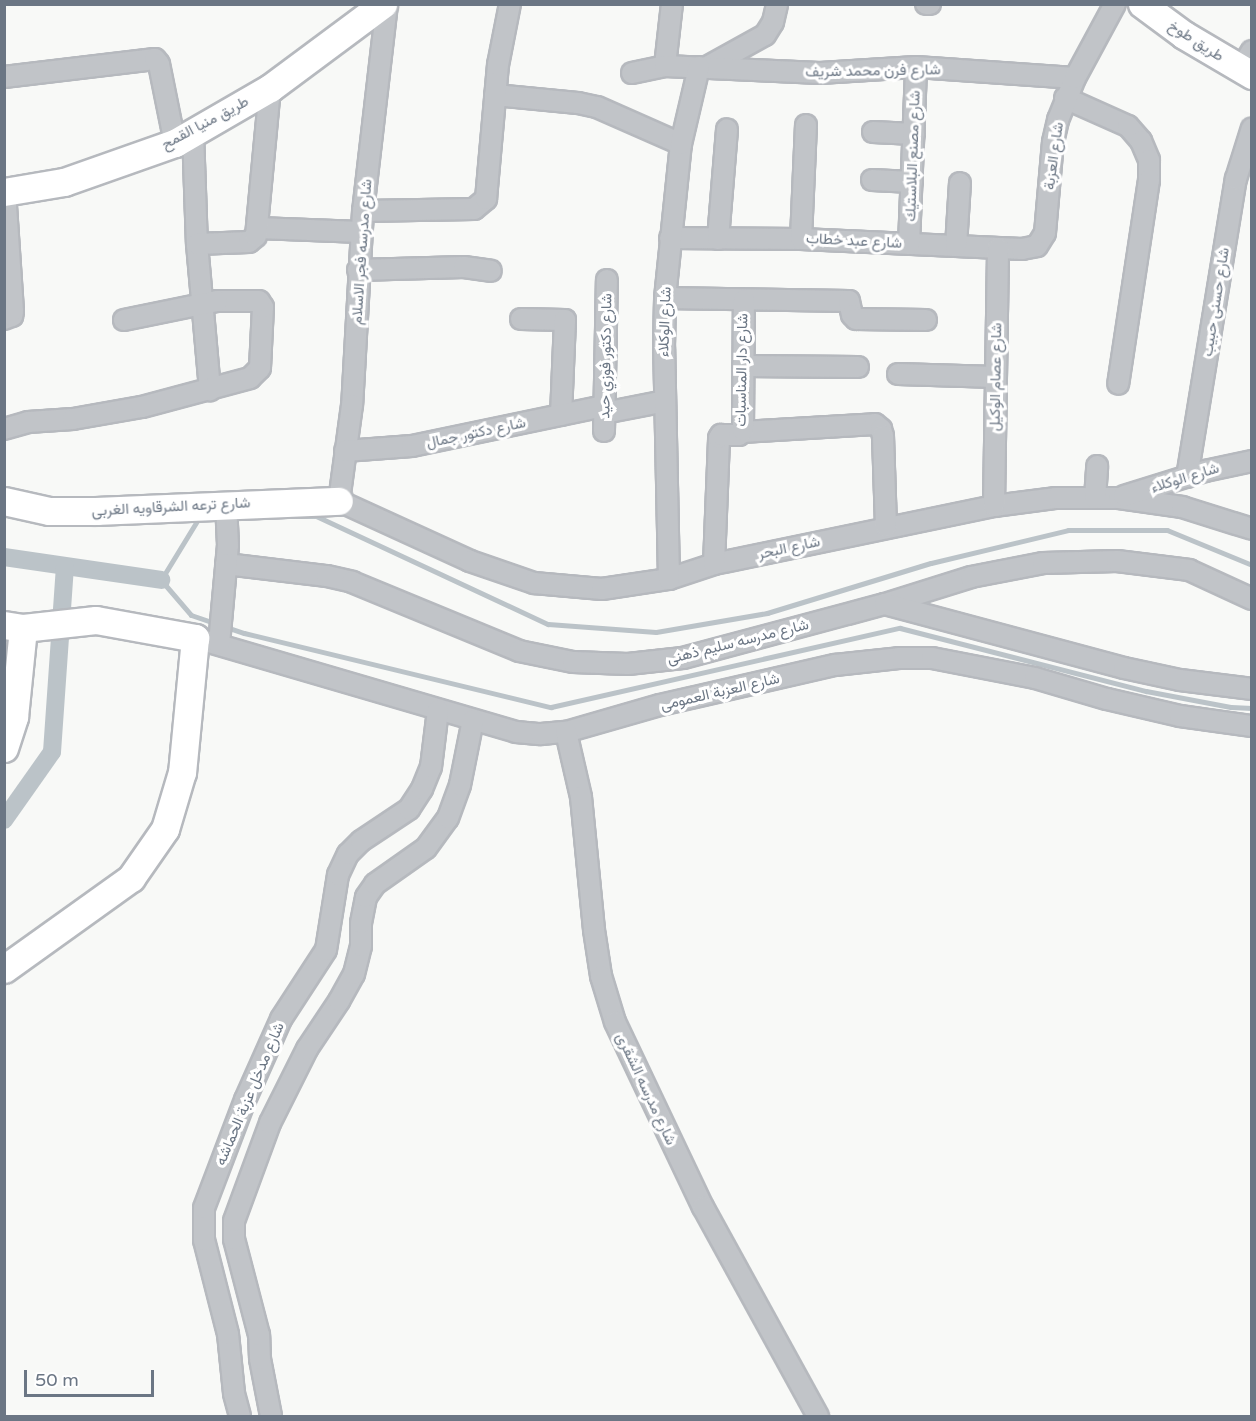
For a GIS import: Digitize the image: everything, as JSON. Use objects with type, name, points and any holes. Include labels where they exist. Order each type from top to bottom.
[{"type":"street","name":"طريق منيا القمح","points":[[5,192],[64,182],[184,137],[270,88],[383,4]]},
{"type":"street","name":"شارع مدرسه فجر الاسلام","points":[[339,501],[356,360],[358,270],[363,211],[387,4]]},
{"type":"street","points":[[363,211],[474,209],[486,200],[498,65],[510,4]]},
{"type":"street","points":[[665,66],[672,4]]},
{"type":"street","points":[[702,67],[765,35],[773,22],[777,4]]},
{"type":"street","name":"شارع العزبة","points":[[1037,246],[1045,233],[1053,142],[1065,98],[1115,4]]},
{"type":"street","name":"طريق طوخ","points":[[1142,4],[1184,35],[1248,65]]},
{"type":"street","points":[[4,77],[155,59],[159,64],[184,137],[197,244],[210,390]]},
{"type":"street","name":"شارع فرن محمد شريف","points":[[632,73],[665,66],[820,73],[916,67],[1075,78]]},
{"type":"street","name":"شارع الوكلاء","points":[[669,579],[665,298],[681,144],[702,67]]},
{"type":"street","name":"شارع مصنع البلاستيك","points":[[909,244],[916,67]]},
{"type":"street","points":[[197,244],[249,242],[255,236],[258,228],[270,88]]},
{"type":"street","points":[[495,95],[578,103],[597,108],[681,144]]},
{"type":"street","points":[[1065,98],[1128,126],[1142,141],[1149,160],[1149,180],[1118,384]]},
{"type":"street","points":[[801,239],[807,126]]},
{"type":"street","name":"شارع حسنى حبيب","points":[[1187,477],[1236,179],[1251,128]]},
{"type":"street","points":[[718,239],[727,129]]},
{"type":"street","points":[[873,132],[914,134]]},
{"type":"street","points":[[872,180],[912,182]]},
{"type":"street","points":[[956,246],[960,183]]},
{"type":"street","points":[[4,319],[12,316],[13,311],[5,192]]},
{"type":"street","points":[[258,228],[361,232]]},
{"type":"street","name":"شارع عبد خطاب","points":[[670,238],[801,239],[1030,249],[1037,246]]},
{"type":"street","name":"شارع عصام الوكيل","points":[[994,506],[998,248]]},
{"type":"street","points":[[358,270],[464,267],[491,271]]},
{"type":"street","name":"شارع دكتور فوزي حيد","points":[[604,417],[607,280]]},
{"type":"street","points":[[665,298],[849,301],[852,315],[856,319],[926,320]]},
{"type":"street","points":[[4,429],[28,422],[73,418],[142,407],[250,378],[260,368],[262,304],[232,299],[124,320]]},
{"type":"street","name":"شارع دار المناسبات","points":[[714,564],[719,438],[721,435],[739,435],[742,432],[744,300]]},
{"type":"street","points":[[520,319],[565,320],[561,415]]},
{"type":"street","points":[[743,366],[858,367]]},
{"type":"street","points":[[898,374],[996,377]]},
{"type":"street","name":"شارع دكتور جمال","points":[[345,451],[412,446],[561,415],[604,417],[665,401]]},
{"type":"street","points":[[742,432],[875,424],[881,429],[883,436],[886,527]]},
{"type":"street","name":"شارع الوكلاء","points":[[1119,498],[1187,477],[1251,461]]},
{"type":"street","points":[[1095,498],[1097,465]]},
{"type":"street","name":"شارع البحر","points":[[339,501],[470,561],[534,583],[602,589],[669,579],[714,564],[886,527],[994,506],[1056,498],[1119,498],[1182,507],[1251,529]]},
{"type":"street","name":"شارع ترعه الشرقاويه الغربى","points":[[4,501],[49,511],[339,501]]},
{"type":"street","points":[[4,969],[131,878],[165,829],[182,772],[223,590],[226,564],[226,504]]},
{"type":"street","name":"شارع مدرسه سليم ذهنى","points":[[226,564],[327,576],[352,582],[519,651],[573,662],[628,664],[683,658],[885,604],[981,575],[1043,564],[1116,561],[1189,570],[1251,599]]},
{"type":"street","points":[[885,604],[1124,668],[1180,680],[1251,689]]},
{"type":"street","points":[[4,748],[14,717],[14,627],[96,620],[211,640]]},
{"type":"street","name":"شارع العزبة العمومى","points":[[211,640],[516,732],[566,732],[660,705],[823,668],[899,658],[932,658],[1023,675],[1180,716],[1251,726]]},
{"type":"street","name":"شارع مدخل عزبة الحماشه","points":[[254,1408],[233,1384],[228,1334],[204,1240],[204,1208],[245,1100],[282,1019],[326,950],[338,875],[348,854],[361,841],[409,809],[422,789],[431,767],[438,710]]},
{"type":"street","name":"شارع مدخل عزبة الحماشه","points":[[254,1408],[259,1335],[234,1239],[234,1221],[270,1123],[306,1049],[339,1001],[354,974],[361,946],[366,897],[375,884],[426,848],[448,818],[460,785],[473,720]]},
{"type":"street","name":"شارع مدرسه الشقرى","points":[[566,732],[581,797],[594,930],[601,976],[615,1022],[703,1207],[818,1416]]},
{"type":"waterway","points":[[200,516],[161,580],[191,615],[244,633],[551,707],[900,628],[1146,691],[1231,707],[1252,708]]},
{"type":"waterway","points":[[295,516],[316,516],[548,624],[656,632],[767,613],[931,563],[1068,530],[1167,530],[1252,565]]},
{"type":"waterway","points":[[4,557],[161,580]]},
{"type":"waterway","points":[[4,820],[52,752],[65,566]]}]
